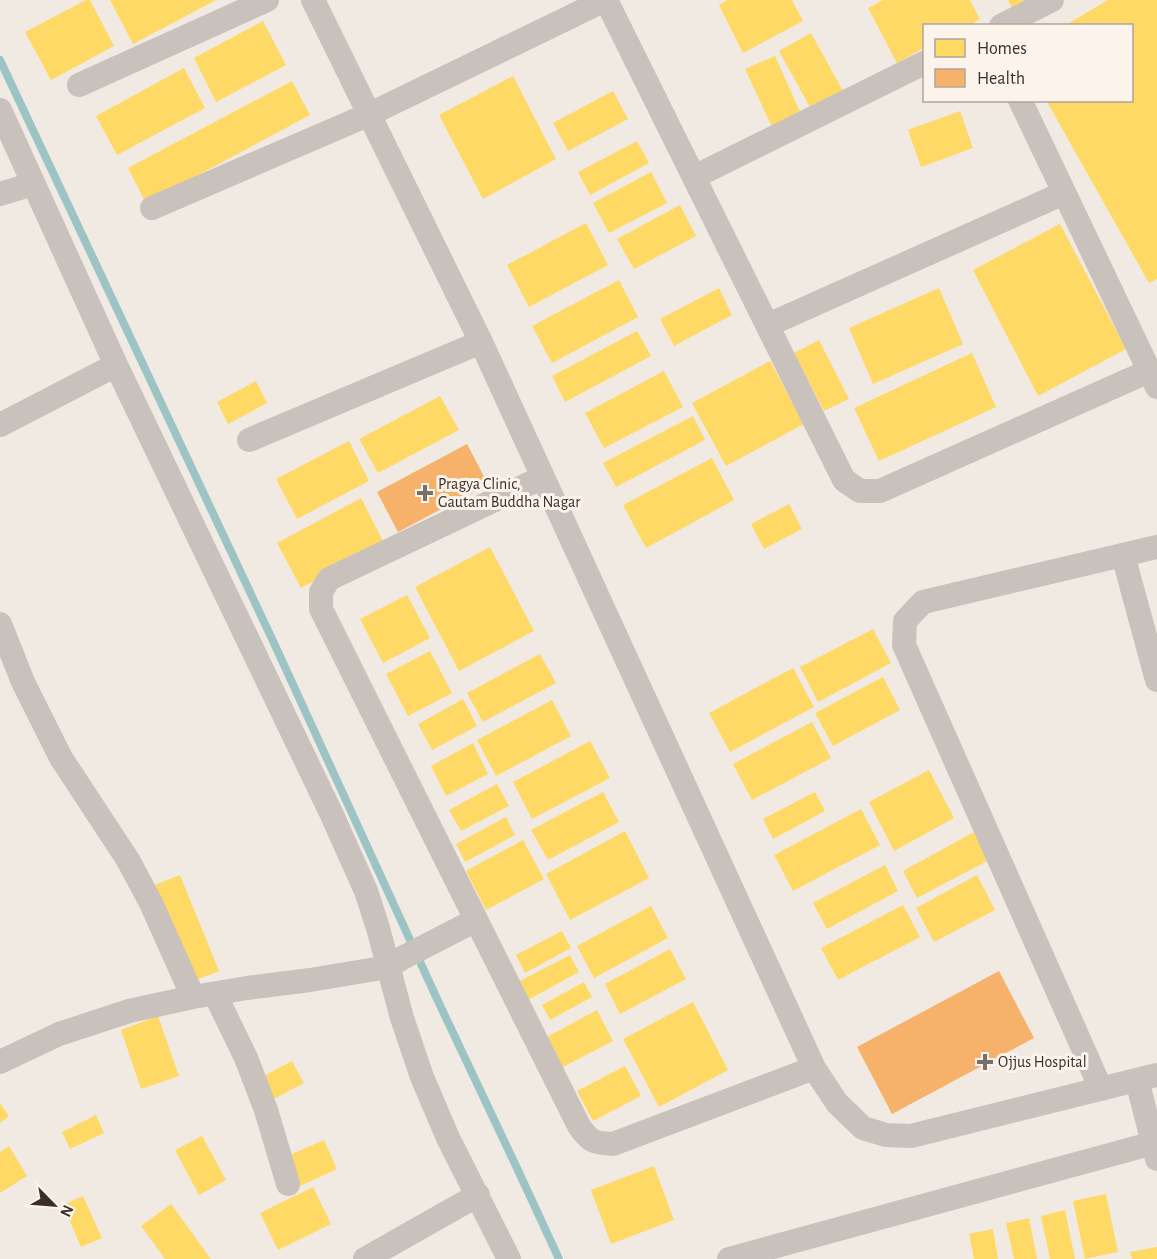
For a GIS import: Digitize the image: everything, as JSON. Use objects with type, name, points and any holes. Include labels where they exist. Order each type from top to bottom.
[{"type":"street","points":[[79,85],[267,0]]},
{"type":"street","points":[[313,0],[481,342],[814,1068],[837,1103],[863,1128],[886,1135],[911,1136],[1147,1078],[1156,1148],[729,1259]]},
{"type":"street","points":[[152,208],[370,114],[606,0],[844,480],[860,492],[880,491],[1153,379],[1021,102]]},
{"type":"street","points":[[1005,24],[1052,0]]},
{"type":"street","points":[[694,177],[923,63]]},
{"type":"street","points":[[0,110],[117,365],[366,891],[396,962],[402,1018],[422,1077],[448,1138],[509,1259]]},
{"type":"street","points":[[0,194],[33,184]]},
{"type":"street","points":[[768,325],[1064,193]]},
{"type":"street","points":[[249,440],[481,342]]},
{"type":"street","points":[[0,425],[117,365]]},
{"type":"street","points":[[543,477],[329,579],[321,592],[321,609],[586,1136],[597,1143],[613,1144],[814,1068]]},
{"type":"street","points":[[1101,1089],[904,645],[905,621],[923,602],[1157,547]]},
{"type":"street","points":[[1123,555],[1157,680]]},
{"type":"street","points":[[0,624],[23,682],[61,758],[129,860],[204,995],[246,1058],[266,1110],[288,1184]]},
{"type":"street","points":[[0,1062],[59,1034],[129,1011],[204,995],[396,962],[476,920]]},
{"type":"street","points":[[365,1259],[478,1195]]},
{"type":"building: Homes","points":[[90,0],[114,46],[51,80],[25,32]]},
{"type":"building: Homes","points":[[110,0],[216,0],[133,44]]},
{"type":"building: Homes","points":[[727,0],[792,0],[803,21],[743,53],[719,5]]},
{"type":"building: Homes","points":[[883,0],[970,0],[980,19],[971,24],[923,24],[923,49],[897,63],[868,8]]},
{"type":"building: Homes","points":[[1008,0],[1034,0],[1013,10]]},
{"type":"building: Homes","points":[[1108,0],[1157,0],[1157,279],[1149,283],[1047,102],[1133,102],[1133,24],[1067,24]]},
{"type":"building: Homes","points":[[263,21],[286,65],[216,102],[194,58]]},
{"type":"building: Homes","points":[[811,33],[843,91],[811,109],[779,51]]},
{"type":"building: Homes","points":[[775,56],[801,114],[772,127],[745,69]]},
{"type":"building: Homes","points":[[184,68],[205,108],[117,155],[96,116]]},
{"type":"building: Homes","points":[[513,76],[556,159],[483,199],[439,115]]},
{"type":"building: Homes","points":[[292,81],[310,115],[146,203],[128,168]]},
{"type":"building: Homes","points":[[613,91],[628,119],[568,151],[553,123]]},
{"type":"building: Homes","points":[[960,111],[973,148],[921,167],[908,130]]},
{"type":"building: Homes","points":[[637,141],[649,163],[590,195],[578,172]]},
{"type":"building: Homes","points":[[651,172],[667,203],[609,233],[593,203]]},
{"type":"building: Homes","points":[[680,205],[696,236],[634,269],[617,239]]},
{"type":"building: Homes","points":[[586,223],[608,265],[529,307],[507,265]]},
{"type":"building: Homes","points":[[1060,224],[1126,349],[1038,396],[973,270]]},
{"type":"building: Homes","points":[[619,280],[638,317],[552,363],[532,326]]},
{"type":"building: Homes","points":[[719,288],[732,315],[674,346],[660,319]]},
{"type":"building: Homes","points":[[939,288],[963,344],[873,384],[849,328]]},
{"type":"building: Homes","points":[[637,331],[651,356],[565,402],[552,376]]},
{"type":"building: Homes","points":[[819,340],[849,399],[824,411],[794,353]]},
{"type":"building: Homes","points":[[972,353],[996,407],[879,461],[854,408]]},
{"type":"building: Homes","points":[[770,361],[804,424],[726,466],[692,403]]},
{"type":"building: Homes","points":[[664,371],[683,407],[604,448],[585,413]]},
{"type":"building: Homes","points":[[256,381],[267,403],[228,424],[217,402]]},
{"type":"building: Homes","points":[[440,396],[459,430],[378,473],[359,439]]},
{"type":"building: Homes","points":[[693,416],[705,440],[616,487],[603,463]]},
{"type":"building: Homes","points":[[349,441],[369,481],[297,519],[276,479]]},
{"type":"building: Homes","points":[[712,458],[734,500],[646,548],[623,505]]},
{"type":"building: Homes","points":[[361,498],[384,543],[301,588],[277,543]]},
{"type":"building: Homes","points":[[789,504],[802,529],[764,549],[751,524]]},
{"type":"building: Homes","points":[[490,547],[534,631],[459,671],[415,587]]},
{"type":"building: Homes","points":[[407,595],[430,638],[383,663],[360,619]]},
{"type":"building: Homes","points":[[873,629],[891,663],[818,702],[800,667]]},
{"type":"building: Homes","points":[[430,651],[452,693],[408,716],[386,674]]},
{"type":"building: Homes","points":[[540,654],[556,683],[483,722],[467,693]]},
{"type":"building: Homes","points":[[793,668],[814,707],[730,752],[709,713]]},
{"type":"building: Homes","points":[[883,677],[900,710],[833,746],[815,713]]},
{"type":"building: Homes","points":[[463,699],[477,726],[432,750],[418,724]]},
{"type":"building: Homes","points":[[552,700],[571,736],[496,776],[477,740]]},
{"type":"building: Homes","points":[[812,722],[831,758],[752,800],[733,764]]},
{"type":"building: Homes","points":[[590,741],[610,778],[532,819],[513,782]]},
{"type":"building: Homes","points":[[473,743],[488,774],[446,796],[431,766]]},
{"type":"building: Homes","points":[[929,770],[954,818],[894,851],[869,802]]},
{"type":"building: Homes","points":[[497,784],[509,806],[461,831],[449,810]]},
{"type":"building: Homes","points":[[603,792],[619,822],[548,860],[531,830]]},
{"type":"building: Homes","points":[[815,792],[825,811],[773,839],[763,819]]},
{"type":"building: Homes","points":[[861,809],[880,845],[793,891],[774,855]]},
{"type":"building: Homes","points":[[506,817],[515,835],[465,862],[456,844]]},
{"type":"building: Homes","points":[[625,831],[649,878],[570,920],[546,874]]},
{"type":"building: Homes","points":[[976,831],[991,859],[917,898],[903,871]]},
{"type":"building: Homes","points":[[523,840],[544,879],[486,910],[466,871]]},
{"type":"building: Homes","points":[[885,865],[898,891],[827,929],[813,903]]},
{"type":"building: Homes","points":[[180,875],[219,971],[191,982],[152,886]]},
{"type":"building: Homes","points":[[977,875],[995,910],[934,942],[916,908]]},
{"type":"building: Homes","points":[[903,905],[920,937],[838,980],[821,948]]},
{"type":"building: Homes","points":[[651,906],[668,938],[594,978],[577,946]]},
{"type":"building: Homes","points":[[562,931],[571,948],[525,973],[516,955]]},
{"type":"building: Homes","points":[[670,949],[686,979],[620,1014],[605,984]]},
{"type":"building: Homes","points":[[570,955],[579,972],[524,1002],[514,984]]},
{"type":"building: Homes","points":[[584,982],[592,997],[550,1020],[542,1005]]},
{"type":"building: Homes","points":[[693,1002],[728,1070],[659,1107],[623,1039]]},
{"type":"building: Homes","points":[[597,1010],[613,1041],[559,1069],[543,1039]]},
{"type":"building: Homes","points":[[158,1016],[179,1076],[141,1089],[121,1030]]},
{"type":"building: Homes","points":[[292,1061],[304,1083],[272,1100],[260,1078]]},
{"type":"building: Homes","points":[[625,1066],[641,1096],[593,1121],[577,1091]]},
{"type":"building: Homes","points":[[0,1103],[9,1116],[0,1123]]},
{"type":"building: Homes","points":[[96,1115],[104,1133],[70,1149],[62,1132]]},
{"type":"building: Homes","points":[[202,1136],[226,1180],[199,1195],[175,1150]]},
{"type":"building: Homes","points":[[324,1140],[337,1169],[298,1187],[285,1157]]},
{"type":"building: Homes","points":[[9,1146],[27,1176],[0,1193],[0,1152]]},
{"type":"building: Homes","points":[[654,1166],[674,1220],[611,1244],[591,1190]]},
{"type":"building: Homes","points":[[313,1187],[331,1224],[278,1250],[260,1213]]},
{"type":"building: Homes","points":[[1106,1194],[1118,1252],[1085,1259],[1073,1201]]},
{"type":"building: Homes","points":[[83,1196],[102,1238],[81,1247],[63,1205]]},
{"type":"building: Homes","points":[[171,1204],[211,1259],[165,1259],[141,1226]]},
{"type":"building: Homes","points":[[1065,1210],[1075,1259],[1050,1259],[1041,1216]]},
{"type":"building: Homes","points":[[1029,1218],[1037,1259],[1014,1259],[1006,1223]]},
{"type":"building: Homes","points":[[993,1229],[998,1259],[974,1259],[969,1234]]},
{"type":"building: Homes","points":[[1157,1247],[1157,1259],[1132,1259],[1130,1252]]},
{"type":"building: Health","points":[[467,444],[488,484],[398,532],[377,492]]},
{"type":"building: Health","points":[[999,971],[1034,1038],[892,1114],[857,1047]]},
{"type":"waterway","points":[[0,60],[273,641],[559,1259]]},
{"type":"place","name":"Pragya Clinic, Gautam Buddha Nagar","points":[[425,493]]},
{"type":"place","name":"Ojjus Hospital","points":[[985,1062]]}]
